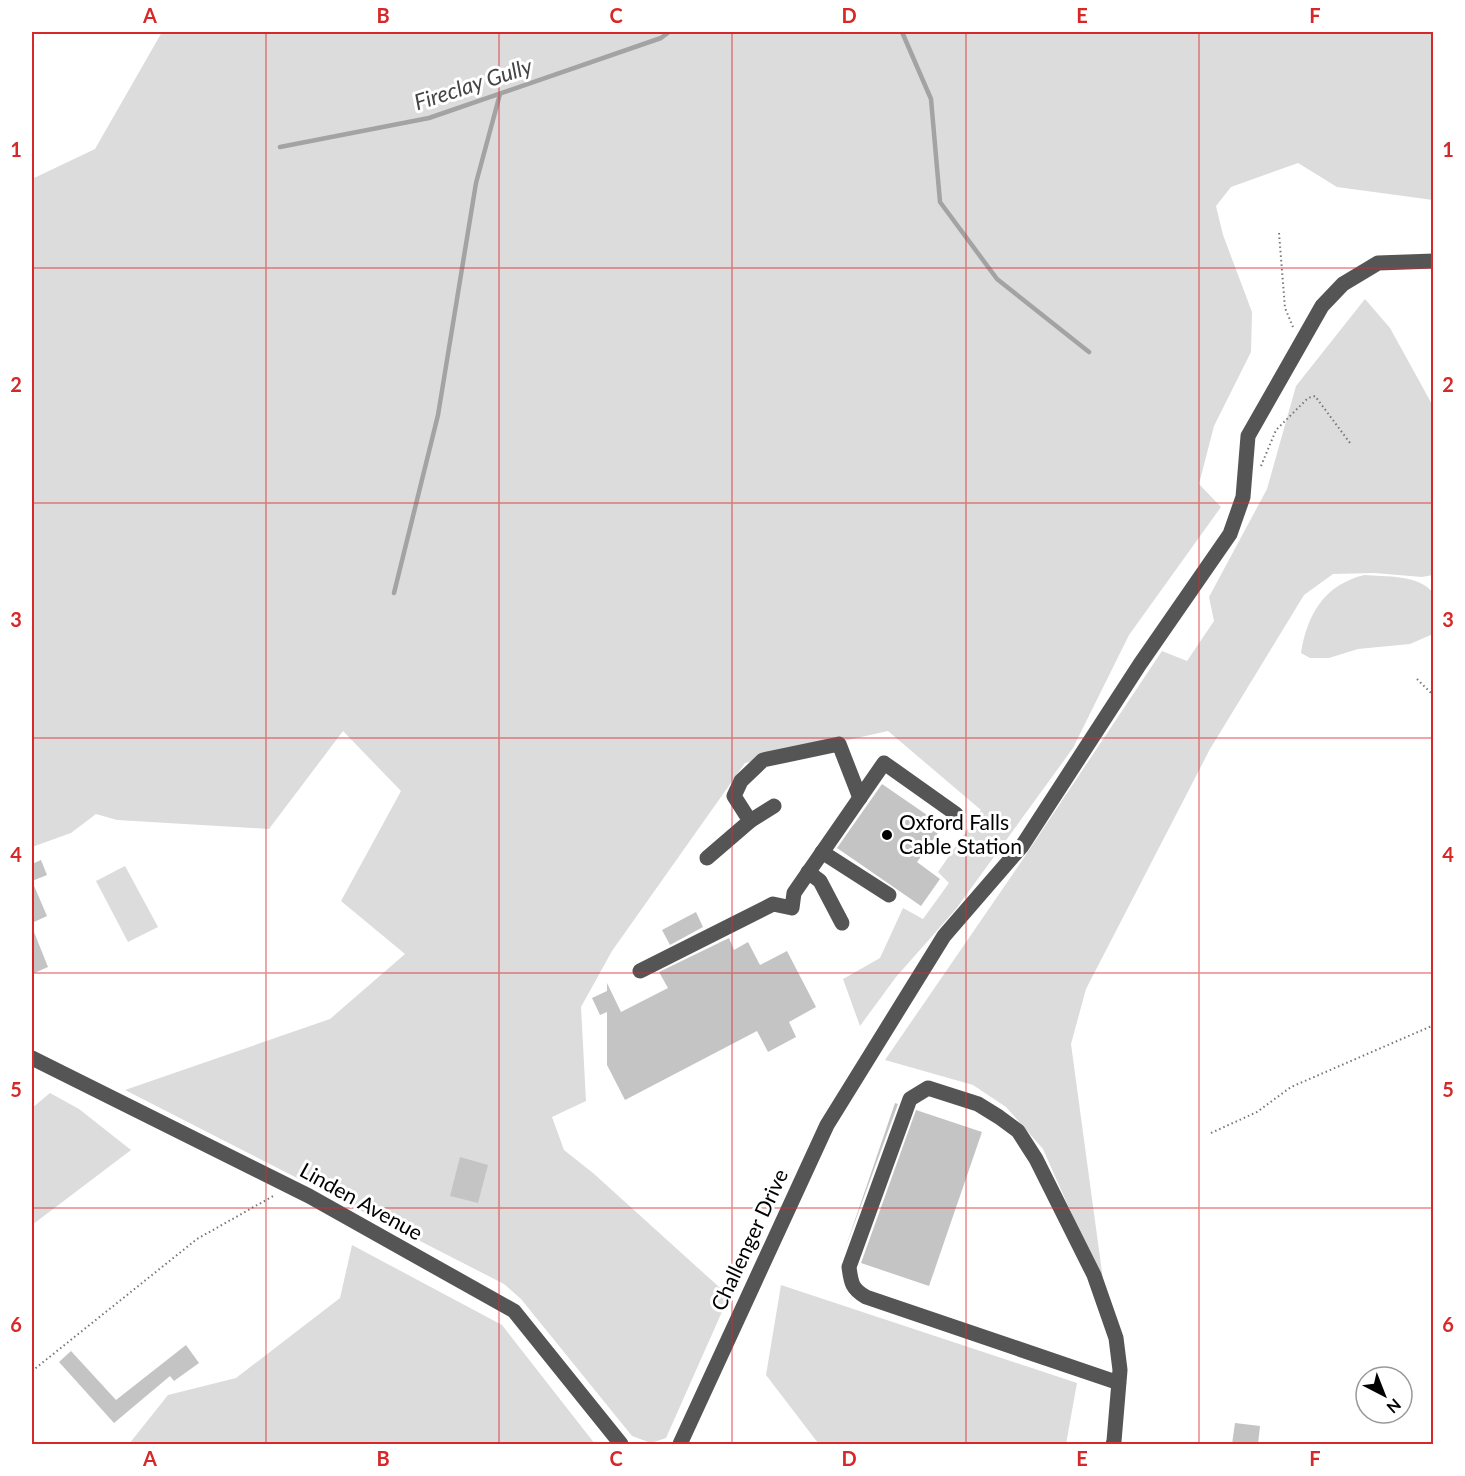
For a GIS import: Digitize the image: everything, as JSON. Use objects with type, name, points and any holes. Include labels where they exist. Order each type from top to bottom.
[{"type":"street","name":"Challenger Drive","points":[[680,1444],[827,1125],[870,1059],[944,936],[1022,846],[1140,664],[1230,534],[1243,498],[1248,436],[1322,306],[1342,284],[1378,263],[1434,261]]},
{"type":"street","points":[[750,821],[734,796],[741,781],[763,760],[839,744],[860,798]]},
{"type":"street","points":[[640,971],[773,904],[792,908],[794,893],[884,763],[956,814]]},
{"type":"street","points":[[707,858],[750,821],[774,806]]},
{"type":"street","points":[[822,852],[889,895]]},
{"type":"street","points":[[808,872],[820,881],[842,923]]},
{"type":"street","name":"Linden Avenue","points":[[32,1058],[290,1187],[514,1311],[621,1444]]},
{"type":"street","points":[[1113,1444],[1119,1383],[1116,1338],[1104,1298],[1036,1159],[1018,1131],[978,1104],[928,1088],[910,1099],[849,1268],[850,1283],[856,1291],[866,1297],[1119,1383]]},
{"type":"path","points":[[1279,233],[1285,308],[1291,324],[1303,340]]},
{"type":"path","points":[[1260,466],[1276,430],[1308,398],[1314,396],[1350,443]]},
{"type":"path","points":[[1417,680],[1434,696]]},
{"type":"path","points":[[1211,1133],[1257,1112],[1291,1087],[1434,1025]]},
{"type":"path","points":[[32,1371],[197,1239],[290,1187]]},
{"type":"shaded area","points":[[162,32],[1433,32],[1433,200],[1337,187],[1298,163],[1231,187],[1216,206],[1223,235],[1252,312],[1251,352],[1214,426],[1199,484],[1221,507],[1129,635],[1073,748],[956,909],[896,977],[860,1026],[843,979],[880,958],[903,908],[923,919],[949,883],[938,872],[981,810],[888,731],[745,763],[612,951],[581,1007],[586,1101],[552,1117],[564,1150],[593,1173],[729,1296],[666,1438],[651,1443],[632,1436],[521,1299],[504,1284],[125,1090],[330,1019],[405,954],[341,901],[401,791],[343,731],[269,829],[117,820],[96,814],[71,833],[32,847],[32,179],[95,149]]},
{"type":"shaded area","points":[[1365,299],[1390,328],[1433,406],[1433,575],[1422,577],[1374,573],[1333,574],[1304,595],[1210,749],[1086,989],[1071,1044],[1104,1287],[1043,1149],[1006,1107],[973,1085],[885,1060],[1162,651],[1187,661],[1214,621],[1209,597],[1267,489],[1296,386]]},
{"type":"shaded area","points":[[1364,575],[1411,579],[1427,587],[1433,593],[1433,634],[1410,644],[1358,649],[1329,658],[1310,658],[1301,653],[1313,614],[1328,594],[1338,586]]},
{"type":"shaded area","points":[[125,866],[158,927],[128,942],[96,881]]},
{"type":"shaded area","points":[[50,1093],[79,1109],[131,1150],[32,1225],[32,1108]]},
{"type":"shaded area","points":[[352,1245],[502,1325],[595,1444],[129,1444],[168,1395],[236,1378],[340,1298]]},
{"type":"shaded area","points":[[781,1285],[1077,1383],[1066,1444],[818,1443],[766,1375]]},
{"type":"building","name":"Oxford Falls Cable Station","points":[[882,784],[943,826],[917,862],[940,879],[921,906],[837,848]]},
{"type":"building","points":[[41,860],[47,875],[32,881],[32,864]]},
{"type":"building","points":[[32,881],[47,916],[32,923]]},
{"type":"building","points":[[696,912],[703,927],[670,945],[662,930]]},
{"type":"building","points":[[32,927],[48,967],[32,974]]},
{"type":"building","points":[[729,938],[734,950],[748,942],[760,965],[787,951],[816,1007],[789,1022],[796,1037],[768,1052],[757,1031],[625,1100],[607,1065],[607,1012],[600,1015],[592,998],[607,991],[607,983],[621,1012],[668,988],[659,972]]},
{"type":"building","points":[[895,1103],[898,1104],[845,1249]]},
{"type":"building","points":[[916,1110],[982,1132],[929,1286],[861,1263]]},
{"type":"building","points":[[460,1157],[488,1165],[478,1203],[450,1196]]},
{"type":"building","points":[[186,1345],[199,1363],[174,1381],[170,1376],[114,1423],[59,1362],[71,1351],[116,1400]]},
{"type":"building","points":[[1235,1423],[1260,1426],[1258,1444],[1232,1444]]},
{"type":"waterway","name":"Fireclay Gully","points":[[280,147],[429,118],[661,38],[669,32]]},
{"type":"waterway","points":[[902,32],[931,99],[940,202],[997,279],[1089,352]]},
{"type":"waterway","points":[[394,593],[438,415],[476,183],[500,94]]},
{"type":"place","name":"Oxford Falls Cable Station","points":[[887,835]]}]
